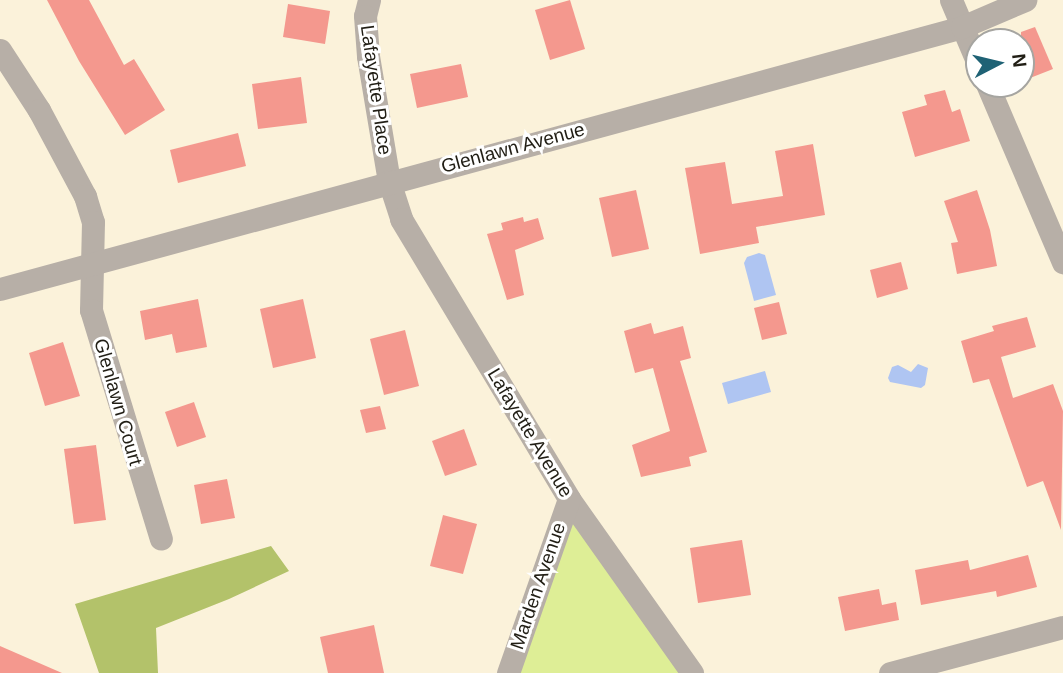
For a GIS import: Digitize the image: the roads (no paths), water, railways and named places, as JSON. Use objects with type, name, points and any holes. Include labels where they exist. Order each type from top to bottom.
[{"type":"street","name":"Lafayette Place","points":[[369,0],[365,16],[368,56],[389,181]]},
{"type":"street","points":[[951,0],[965,34]]},
{"type":"street","name":"Glenlawn Avenue","points":[[0,289],[91,262],[962,27],[1025,0]]},
{"type":"street","name":"Glenlawn Court","points":[[0,50],[39,110],[85,196],[93,222],[91,310],[161,539]]},
{"type":"street","points":[[993,98],[1063,262]]},
{"type":"street","name":"Lafayette Avenue","points":[[389,181],[401,219],[569,499],[692,673]]},
{"type":"street","name":"Marden Avenue","points":[[508,673],[569,499]]},
{"type":"street","points":[[890,673],[1063,627]]},
{"type":"water","points":[[759,253],[765,255],[776,295],[754,301],[744,263],[747,257]]},
{"type":"water","points":[[918,364],[928,368],[925,385],[921,388],[890,382],[888,378],[892,367],[898,365],[911,372]]},
{"type":"water","points":[[765,371],[771,392],[728,404],[722,383]]}]
